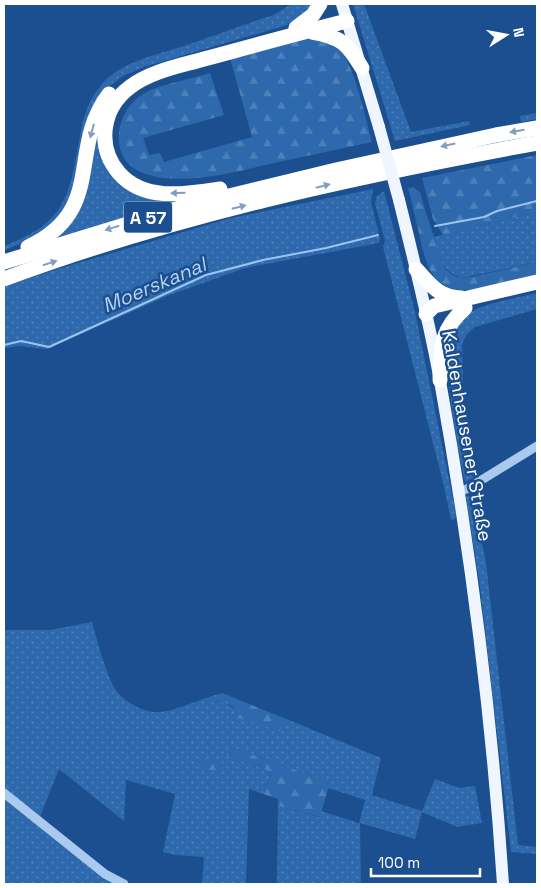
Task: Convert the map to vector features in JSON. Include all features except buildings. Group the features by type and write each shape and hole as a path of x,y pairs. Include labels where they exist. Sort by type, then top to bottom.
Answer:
{"highway":[{"path":"302,29 320,4"},
{"path":"295,179 280,176 222,189 192,193 168,194 148,191 128,181 115,169 107,153 104,128 109,111 118,98 131,86 144,79 302,29 344,12"},
{"path":"4,260 45,238 60,226 72,210 81,187 90,136 97,113 103,102 118,86 145,72 302,29 340,39 362,68"},
{"name":"A 57","path":"4,260 180,208 295,179 496,135 537,128"},
{"name":"A 57","path":"4,279 101,246 181,222 339,182 537,143"},
{"path":"485,153 537,149"},
{"path":"416,269 439,292 468,303"},
{"path":"440,380 442,339 448,326 468,303 537,282"},
{"path":"426,314 434,306 468,303 537,288"}],"main road":[{"name":"Kaldenhausener Straße","path":"344,12 362,68 399,200 440,380 459,492 481,656 497,799 503,884"}],"street":[{"path":"459,492 473,486 537,446"},
{"path":"4,793 104,874 124,884"}],"green space":[{"path":"291,4 314,4 295,22 144,67 123,76 108,87 75,187 56,222 28,241 4,250 4,246 25,237 41,227 62,204 68,191 87,108 97,90 110,76 129,64 274,15"},
{"path":"353,4 364,4 411,132 469,121 470,125 395,141"},
{"path":"295,39 328,42 337,47 343,55 354,78 372,142 207,177 163,178 138,171 126,161 121,152 119,133 125,114 137,98 168,84 210,73 224,115 143,138 149,155 160,153 164,162 252,137 230,58"},
{"path":"537,113 537,119 521,122 520,116"},
{"path":"103,119 124,182 195,196 49,240 56,233 91,143"},
{"path":"537,155 537,212 443,235 433,219 422,178"},
{"path":"413,187 420,192 444,267 454,276 472,277 537,262 537,276 474,290 453,289 444,285 431,272 424,254 408,188"},
{"path":"373,189 371,202 380,239 379,243 245,268 167,296 47,349 19,346 4,348 4,287 41,274 231,218"},
{"path":"384,191 415,312 456,514 455,519 451,520 383,247 385,241 375,203 377,196"},
{"path":"537,212 537,262 462,278 449,271 442,262 434,237"},
{"path":"537,293 537,309 475,327 467,334 462,344 464,439 473,478 465,482 449,382 449,344 453,331 469,313 477,309 493,303"},
{"path":"472,495 486,563 518,845 537,847 537,854 511,852 480,586 466,497"},
{"path":"92,622 105,666 115,689 127,701 138,707 160,712 179,708 203,699 205,702 220,701 280,731 284,718 381,758 372,795 422,811 435,779 459,788 475,786 482,823 457,827 422,812 415,839 360,823 361,884 277,884 278,806 319,817 321,811 359,823 365,800 328,788 329,782 229,747 228,755 272,772 263,794 249,789 246,884 202,884 204,857 175,855 163,852 175,794 126,780 124,821 59,769 39,819 4,789 4,630 50,630"},
{"path":"222,693 284,718 280,731 235,717 234,707 220,701 205,702 203,699"},
{"path":"229,747 330,782 320,817 278,806 278,799 263,794 272,772 227,755"},
{"path":"202,759 220,759 224,765 220,770 202,770 199,764"},
{"path":"4,796 118,884 4,884"}],"waterway":[{"name":"Moerskanal","path":"435,226 484,217 497,211 537,201"},
{"name":"Moerskanal","path":"4,345 21,341 49,347 206,275 263,260 326,248 378,235"}]}
